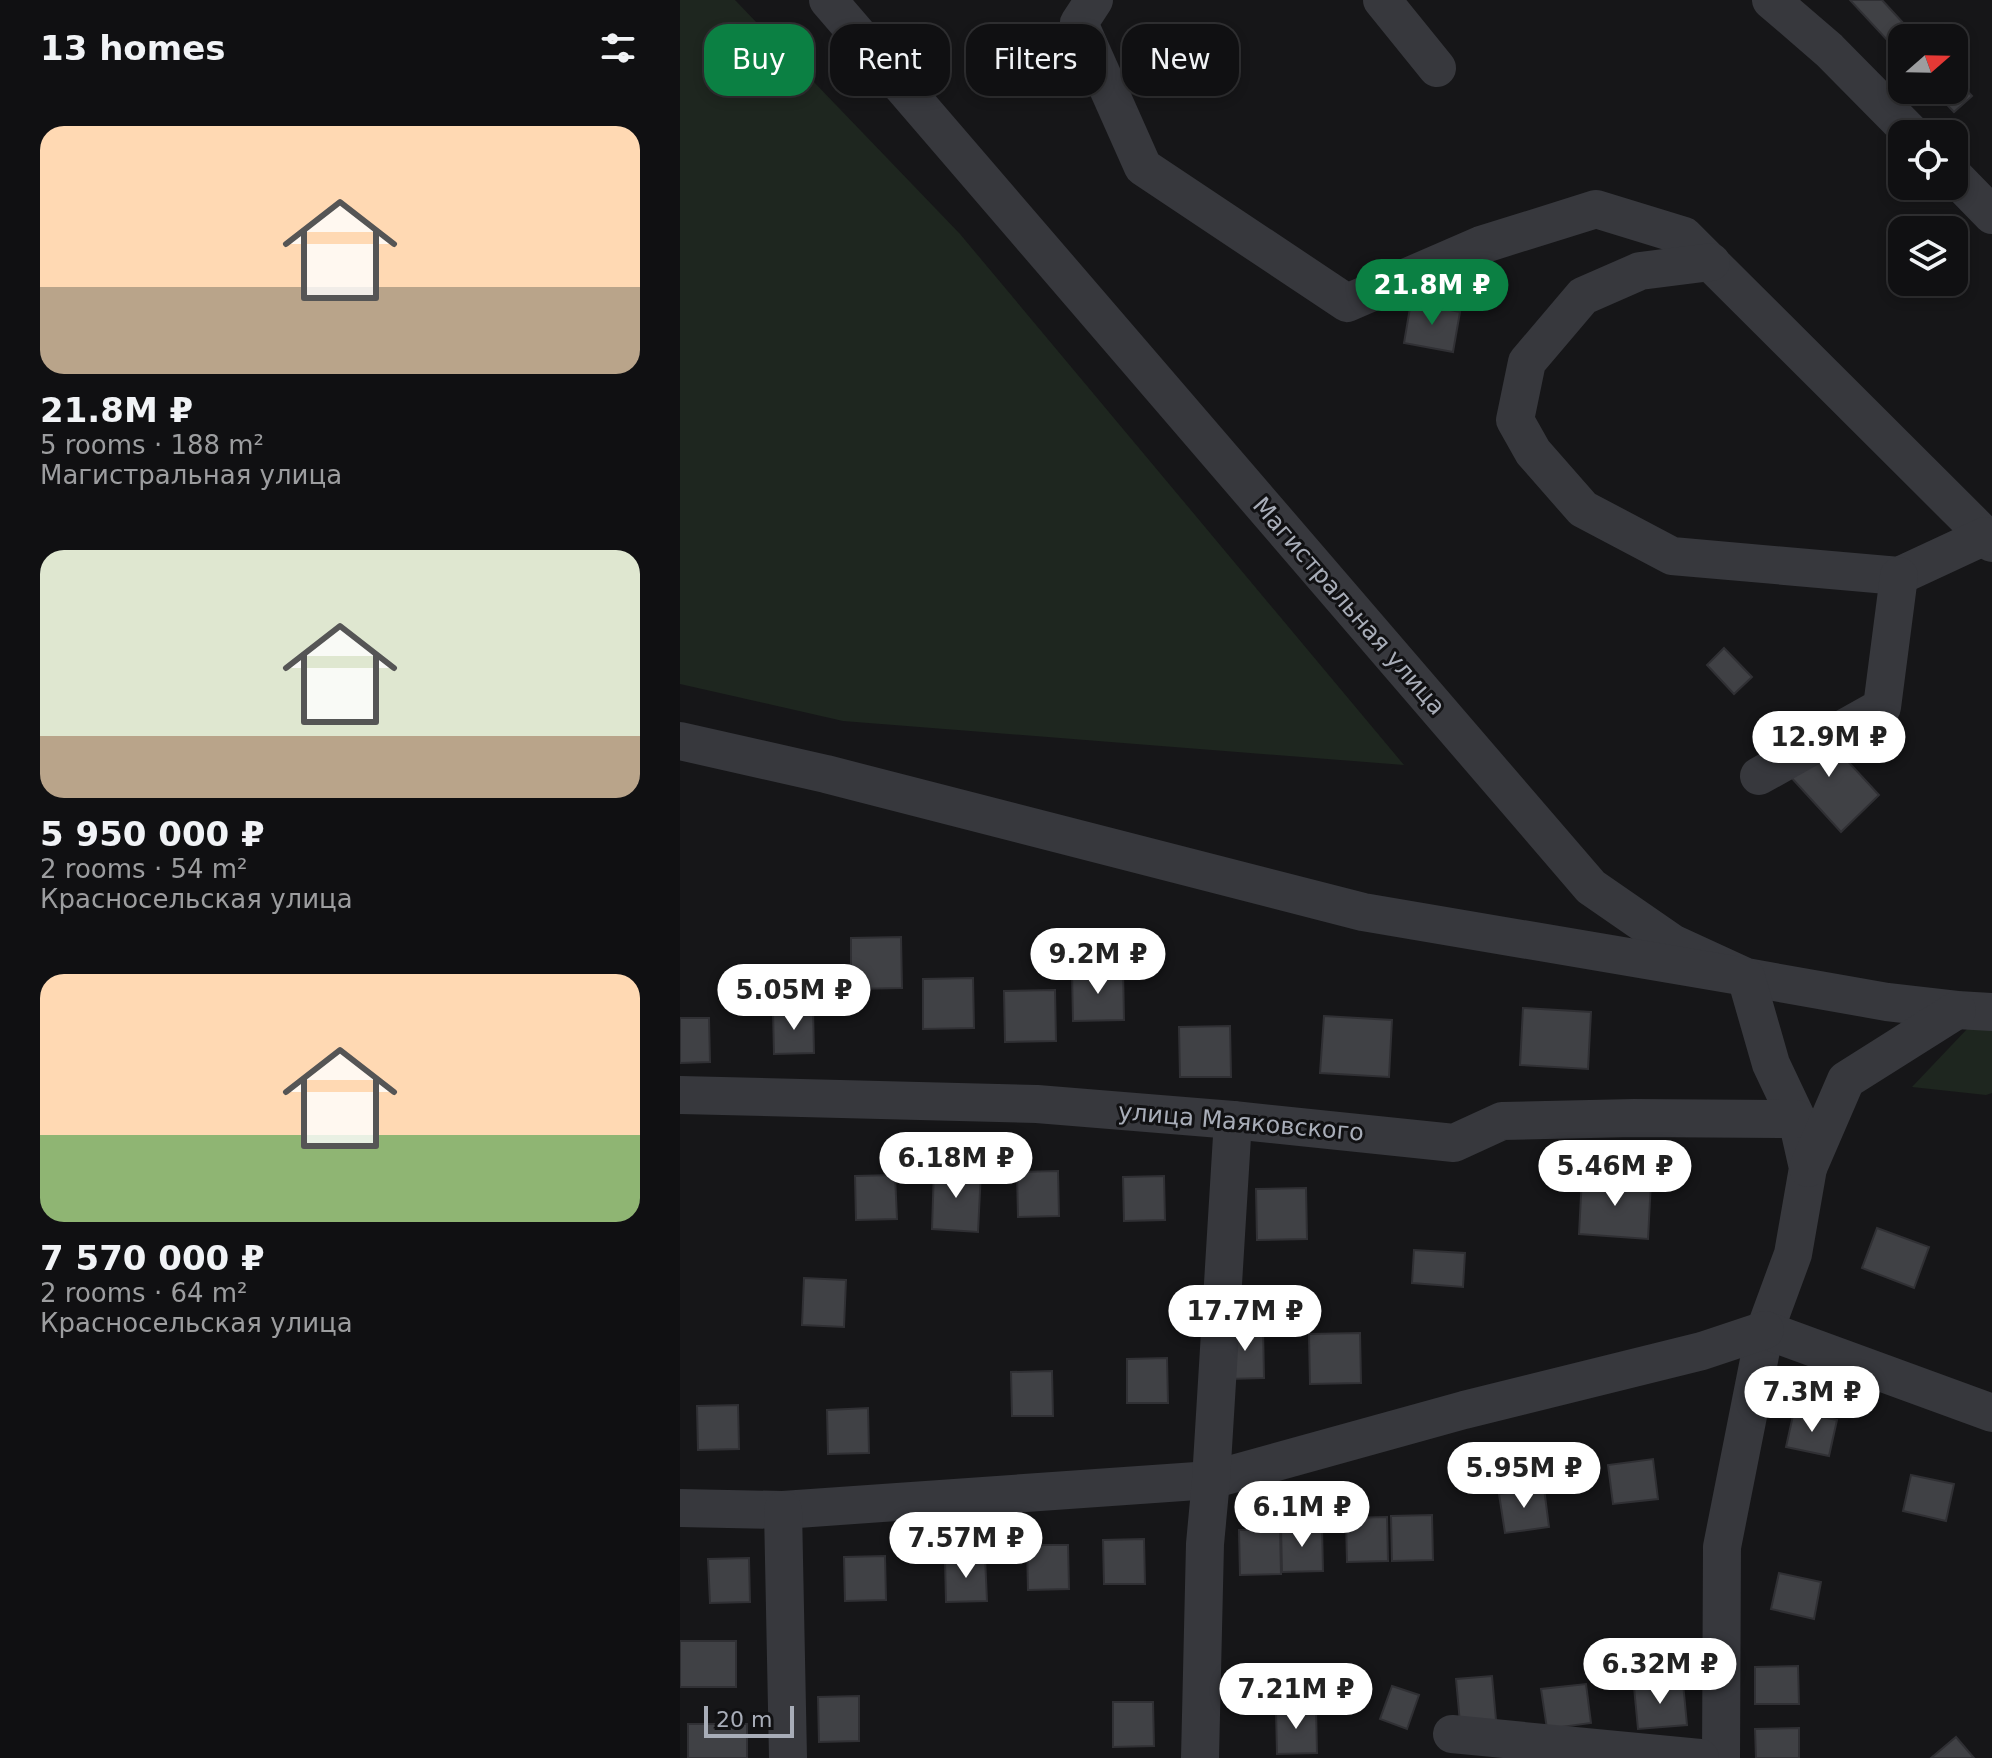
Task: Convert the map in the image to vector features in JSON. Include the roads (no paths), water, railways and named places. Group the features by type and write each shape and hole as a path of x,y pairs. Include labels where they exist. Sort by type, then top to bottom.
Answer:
{"street":[{"name":"Магистральная улица","path":"828,0 1591,887 1672,943 1746,977 1887,1002 1974,1011"},
{"path":"1094,0 1079,23 1143,167 1347,303 1481,245 1596,209 1684,236 1711,262 1989,539 1899,576 1672,556 1583,509 1533,452 1515,420 1527,362 1583,296 1640,271 1711,262"},
{"path":"1382,0 1437,68"},
{"path":"1771,0 1829,50 1898,120"},
{"path":"1968,190 1992,215"},
{"path":"1759,776 1882,707 1899,576"},
{"path":"680,741 842,778 1363,912 1746,977 1771,1064 1797,1119 1808,1168"},
{"path":"1721,1758 1722,1547 1765,1330 1793,1254 1808,1168 1846,1080 1974,1011"},
{"name":"улица Маяковского","path":"680,1095 1037,1104 1454,1143 1502,1121 1797,1119"},
{"path":"1200,1758 1205,1544 1233,1120"},
{"path":"680,1508 783,1510 1211,1480 1464,1410 1702,1351 1765,1330 1992,1413"},
{"path":"783,1510 788,1758"},
{"path":"1452,1734 1700,1758"}]}
